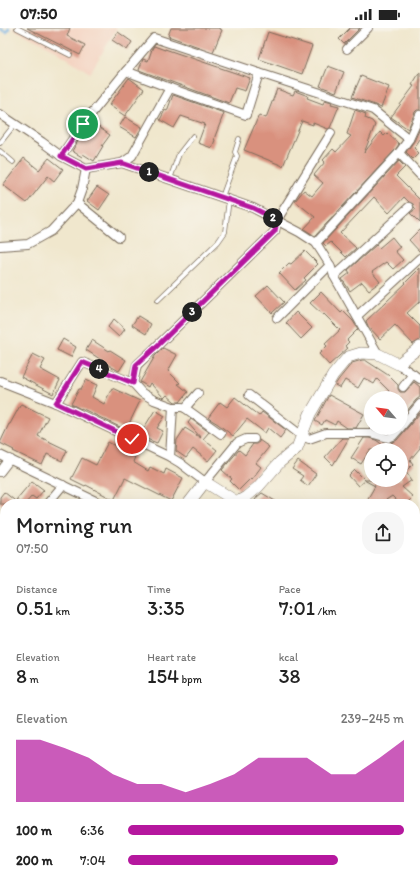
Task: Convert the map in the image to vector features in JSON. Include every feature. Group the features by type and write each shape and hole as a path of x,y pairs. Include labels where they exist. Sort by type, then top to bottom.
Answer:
{"street":[{"path":"347,49 368,28"},
{"path":"61,156 83,124 154,38 373,110 409,139"},
{"path":"126,71 246,115 259,73"},
{"path":"0,114 61,156 86,169 122,163 132,156 170,88"},
{"path":"316,243 399,153 409,139 420,115"},
{"path":"133,383 136,365 162,342 275,231 277,220 331,133"},
{"path":"399,153 420,175"},
{"path":"122,163 253,208 299,232 316,243 330,265 334,276 366,336 378,354"},
{"path":"0,246 28,244 51,231 77,203 82,189 86,169"},
{"path":"77,203 119,236"},
{"path":"334,276 409,207"},
{"path":"356,316 420,258"},
{"path":"276,318 330,265"},
{"path":"398,364 420,347"},
{"path":"243,499 258,487 280,462 297,448 310,414 333,375 348,357 361,353 378,354 398,364 417,377 403,387"},
{"path":"56,403 82,362 133,383 142,393 154,400 173,407 185,408 221,434"},
{"path":"0,381 56,403 170,457 230,499"},
{"path":"185,408 198,393"},
{"path":"249,395 302,436 309,439 326,433 364,433"},
{"path":"408,418 420,404"},
{"path":"170,457 173,407"},
{"path":"377,435 388,438 394,435"},
{"path":"192,499 237,443 246,439 254,439"},
{"path":"0,454 92,499"},
{"path":"0,472 10,459"},
{"path":"51,499 63,485"}],"lane":[{"path":"17,28 70,55"},
{"path":"0,143 16,124"},
{"path":"170,180 179,154 193,136"},
{"path":"158,300 218,242 225,232 226,198 237,156 235,152 239,139"},
{"path":"0,151 13,162"}],"shaded area":[{"path":"11,28 117,28 90,73 50,47"}],"building":[{"path":"27,28 70,28 67,36 85,45 80,55"},
{"path":"171,28 218,28 222,30 213,52 168,36"},
{"path":"350,28 360,28 344,44 339,39"},
{"path":"118,32 132,42 127,50 112,40"},
{"path":"268,32 312,46 302,74 259,59"},
{"path":"154,46 250,78 245,91 235,88 229,103 139,70 143,59 148,61"},
{"path":"328,66 344,72 336,92 320,86"},
{"path":"420,72 420,110 415,112 408,129 391,117 414,86 412,85"},
{"path":"361,76 389,87 381,108 352,97"},
{"path":"129,78 144,89 125,116 109,105"},
{"path":"277,89 293,95 295,91 308,96 307,98 323,104 325,100 332,102 331,104 339,106 330,128 328,129 313,123 313,125 302,121 283,166 244,150 259,115 266,118"},
{"path":"173,95 224,113 212,148 198,143 205,124 181,116 174,128 160,120 165,110 167,111"},
{"path":"355,110 366,114 365,118 372,121 375,125 364,153 380,132 384,136 387,133 399,144 315,236 304,229 315,217 295,201 304,190 312,196 323,183 314,175 325,162 323,160 333,149 336,152 351,136 347,134"},
{"path":"125,117 142,127 136,137 119,127"},
{"path":"97,126 110,135 94,161 83,154 82,157 72,151 83,133 89,137"},
{"path":"420,128 420,139 414,148 419,153 413,159 406,152 414,141"},
{"path":"24,158 39,170 49,158 63,169 54,181 48,176 27,203 3,185"},
{"path":"399,161 405,167 396,176 420,200 420,223 410,213 416,209 413,204 404,197 389,213 374,197 340,233 356,248 346,257 331,242 326,246 323,243"},
{"path":"97,187 109,195 99,210 87,201"},
{"path":"420,229 420,252 409,240"},
{"path":"392,237 400,247 395,251 403,260 393,269 386,262 372,272 380,282 369,290 362,282 350,291 342,279 350,273 348,270 376,245 379,248"},
{"path":"305,251 318,264 304,278 306,280 295,290 279,273"},
{"path":"420,268 420,301 407,313 420,326 420,340 413,344 395,325 380,339 368,326 366,321"},
{"path":"268,285 284,302 272,313 256,296"},
{"path":"321,292 341,313 343,311 353,321 358,329 347,340 349,342 345,346 348,348 329,365 319,354 327,346 325,344 340,330 310,303"},
{"path":"296,312 312,328 301,339 286,323"},
{"path":"138,316 151,324 146,334 132,325"},
{"path":"114,319 125,329 119,337 108,327"},
{"path":"63,339 76,347 71,357 57,350"},
{"path":"92,340 126,360 119,371 86,350"},
{"path":"163,348 177,355 168,371 180,383 178,384 188,392 180,402 175,402 167,395 164,398 150,383 148,387 140,382 155,356"},
{"path":"33,354 45,360 40,369 60,380 53,394 21,377"},
{"path":"365,360 388,375 398,385 399,391 389,391 377,379 374,384 364,378 358,388 345,380 340,388 335,385 352,363"},
{"path":"86,380 97,385 92,397 104,404 112,388 140,401 126,430 71,404"},
{"path":"414,382 420,387 420,397 408,410 408,391 406,391"},
{"path":"329,395 364,414 356,428 347,428 337,421 335,425 325,420 322,425 315,421"},
{"path":"235,397 259,416 262,412 286,430 280,438 268,428 265,433 247,419 233,436 208,418 220,402 227,407"},
{"path":"21,404 48,417 38,436 67,450 62,461 47,454 42,465 0,443"},
{"path":"155,410 165,416 157,428 163,431 157,443 139,436"},
{"path":"420,413 420,448 410,460 413,464 408,469 408,443 391,443 397,440 401,435 408,435 408,427"},
{"path":"191,419 209,432 203,439 217,450 208,461 193,449 186,458 176,451 177,440 185,428 201,438 188,423"},
{"path":"342,438 349,438 333,465 325,457"},
{"path":"364,438 376,440 380,443 364,443 364,459 361,464 351,458"},
{"path":"259,440 269,447 256,463 261,467 252,479 251,478 239,490 230,481 232,479 222,470 239,450 245,455 253,444 259,442"},
{"path":"108,442 135,457 133,462 148,471 150,467 164,474 166,469 183,478 172,499 167,499 125,478 114,499 112,499 71,479 82,458 96,465"},
{"path":"298,461 316,474 308,486 300,480 303,476 292,469"},
{"path":"355,470 364,481 358,486 349,476"},
{"path":"408,474 412,480 408,483"},
{"path":"32,481 44,490 36,499 32,496 29,499 17,499"},
{"path":"374,487 402,487 413,497 411,499 395,499 392,496 388,499 368,499"},
{"path":"4,492 13,499 0,499"},
{"path":"262,493 272,499 256,499"}],"waterway":[{"path":"0,29 7,32 9,28"}],"route":[{"path":"83,124 61,156 86,169 122,163 229,199 253,208 277,220 275,231 136,365 133,383 82,362 56,403 132,439"}]}
